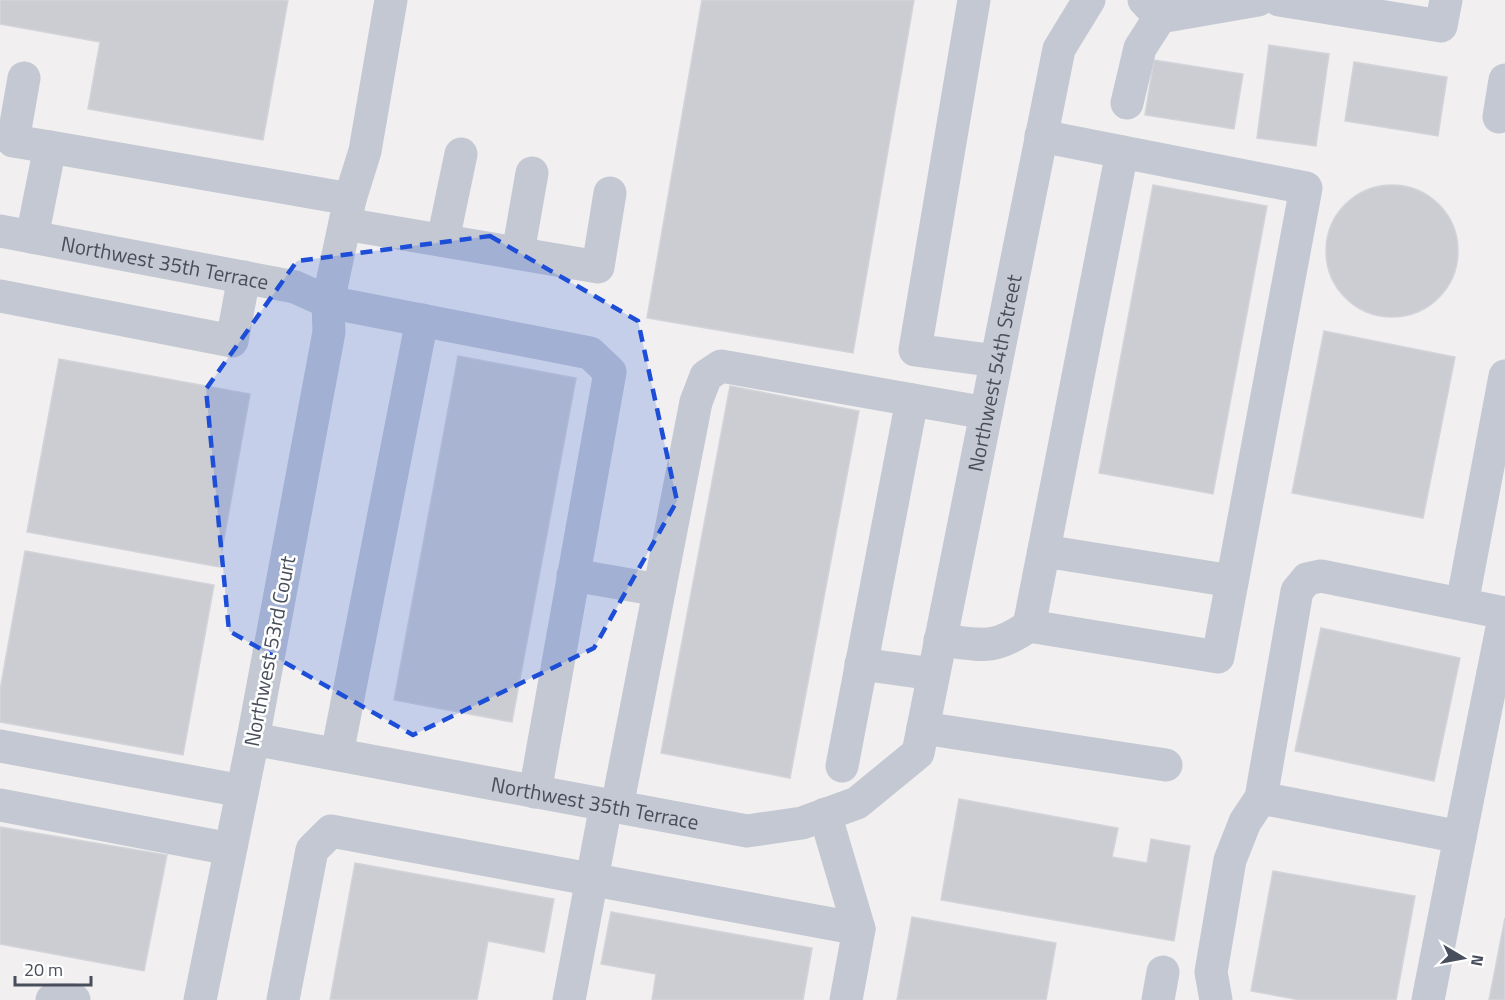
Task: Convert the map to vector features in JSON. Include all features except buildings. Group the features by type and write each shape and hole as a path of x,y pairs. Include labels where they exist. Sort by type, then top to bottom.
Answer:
{"street":[{"name":"Northwest 53rd Court","path":"200,1000 253,739 329,332 328,302 347,211 365,151 391,0"},
{"path":"974,0 915,350 996,361"},
{"name":"Northwest 54th Street","path":"920,741 1059,49 1089,0"},
{"path":"1127,103 1152,8 1258,0"},
{"path":"1279,0 1441,26 1446,0"},
{"path":"24,78 13,141 347,211 443,240 598,267 610,193"},
{"path":"1499,117 1505,80"},
{"path":"1029,626 1218,657 1306,188 1041,136"},
{"path":"8,234 50,147"},
{"path":"940,640 986,646 1006,642 1029,626 1122,152"},
{"path":"443,240 460,154"},
{"path":"518,253 532,173"},
{"name":"Northwest 35th Terrace","path":"8,234 295,287 328,302 590,353 610,372 573,575"},
{"path":"0,296 232,341 244,277"},
{"path":"337,754 422,320"},
{"path":"570,1000 592,879 611,806 659,590 696,402 706,376 721,366 986,413"},
{"path":"1462,604 1505,376"},
{"path":"842,766 912,400"},
{"path":"1044,551 1232,581"},
{"path":"535,792 573,575 659,590"},
{"path":"1216,1000 1211,972 1230,860 1245,822 1261,798 1297,591 1307,579 1321,576 1505,613 1428,1000"},
{"path":"861,664 933,674"},
{"name":"Northwest 35th Terrace","path":"253,739 747,831 802,823 857,803 920,741"},
{"path":"920,741 1166,765"},
{"path":"0,746 242,791"},
{"path":"1261,798 1460,837"},
{"path":"0,805 230,849"},
{"path":"825,814 859,928 846,1000"},
{"path":"283,1000 312,849 331,831 859,928"},
{"path":"52,1000 74,1000"}],"highlighted area":[{"path":"490,236 638,321 677,501 594,648 413,735 229,631 206,389 297,261"}]}
